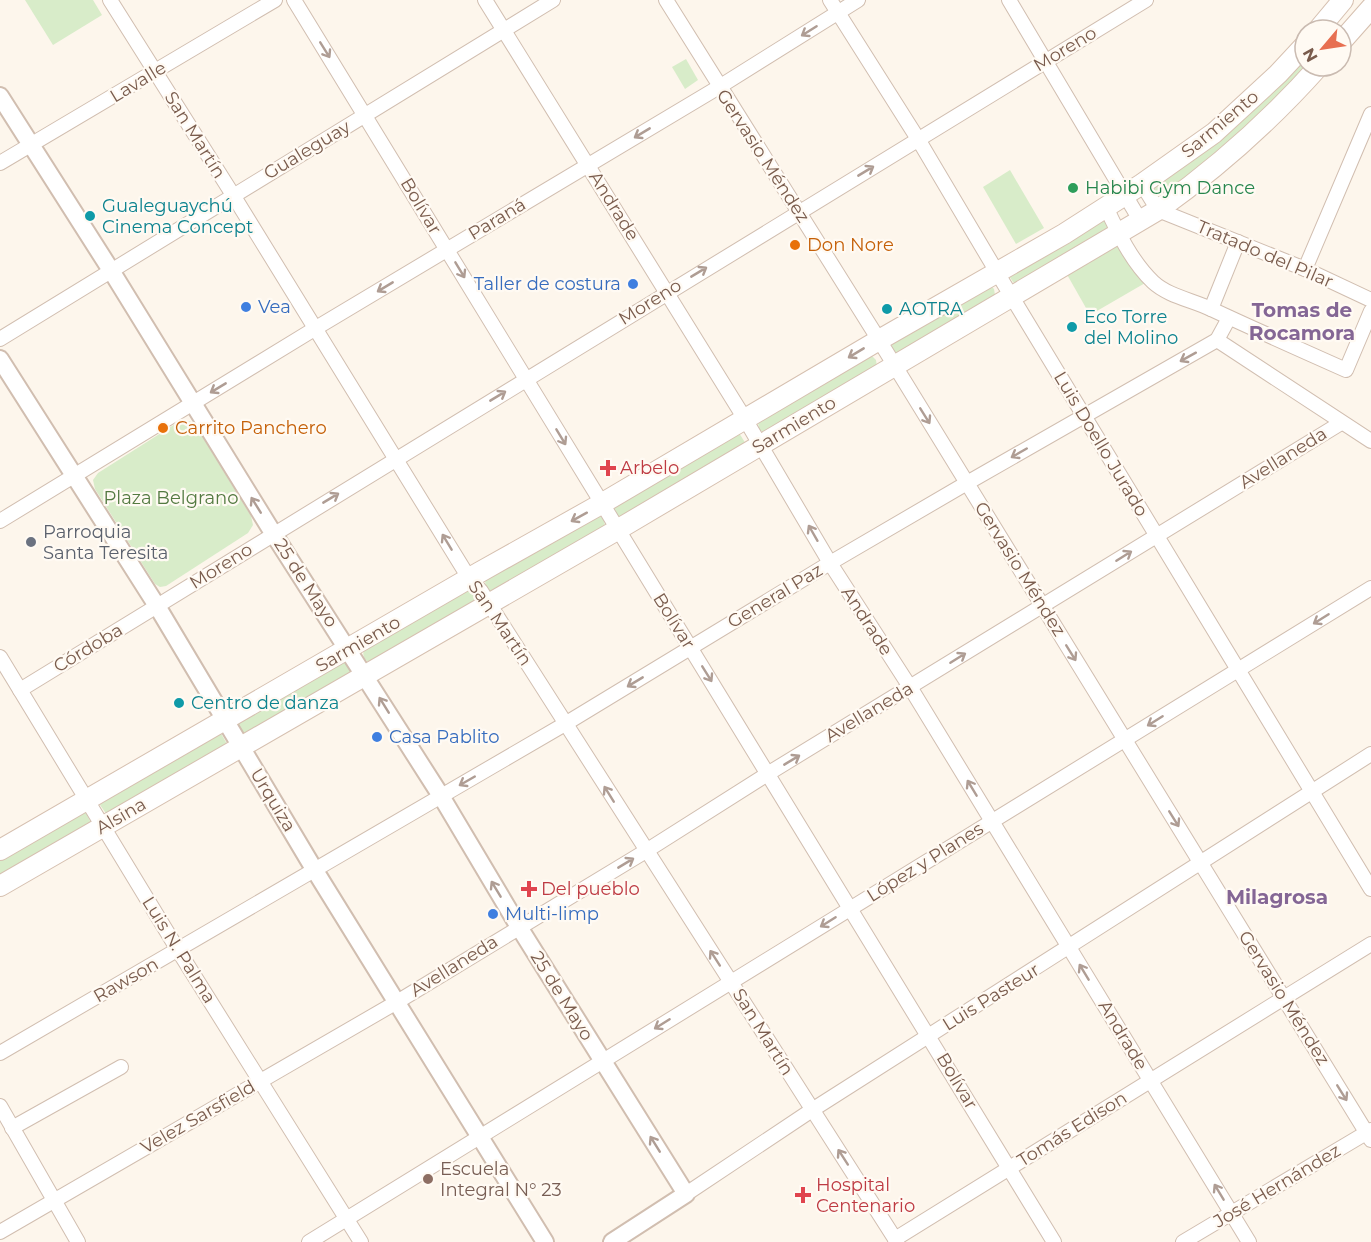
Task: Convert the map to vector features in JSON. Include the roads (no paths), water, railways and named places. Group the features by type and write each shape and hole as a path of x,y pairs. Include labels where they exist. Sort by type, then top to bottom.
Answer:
{"main road":[{"path":"1328,18 1343,0"},
{"path":"1350,0 1359,7 1371,8"},
{"path":"1353,28 1371,8"},
{"name":"Sarmiento","path":"227,720 469,578 602,504 1134,190 1214,134 1293,58"},
{"name":"Sarmiento","path":"242,747 617,530 1158,210 1230,154 1308,78"},
{"name":"Alsina","path":"0,850 227,720"},
{"name":"Alsina","path":"0,885 242,747"}],"street":[{"name":"San Martín","path":"110,0 397,458 469,578 481,591 896,1240"},
{"name":"Lavalle","path":"0,163 275,0"},
{"name":"Bolívar","path":"294,0 1054,1242"},
{"name":"Andrade","path":"485,0 589,165 761,445 830,563 910,687 1249,1242"},
{"name":"Gualeguay","path":"0,339 553,0"},
{"name":"Gervasio Méndez","path":"666,0 1370,1134"},
{"name":"Luis Doello Jurado","path":"830,0 918,139 1083,416 1371,889"},
{"name":"Paraná","path":"0,521 316,328 719,87 858,0"},
{"path":"1009,0 1046,60 1134,190 1158,210"},
{"name":"Moreno","path":"157,606 1146,0"},
{"name":"25 de Mayo","path":"0,96 273,533 441,796 519,927 686,1194"},
{"path":"1305,269 1371,114"},
{"path":"1134,190 1140,220"},
{"path":"1106,207 1118,234 1144,273 1154,283 1166,291 1346,370 1371,311"},
{"name":"Tratado del Pilar","path":"1158,210 1305,269 1371,300"},
{"path":"1211,309 1238,242"},
{"path":"1229,318 1217,340 1371,441"},
{"name":"General Paz","path":"314,869 565,724 966,483 1217,340"},
{"name":"Urquiza","path":"0,359 157,606 314,869 545,1242"},
{"name":"Avellaneda","path":"397,1002 1341,423"},
{"name":"López y Planes","path":"309,1242 1371,588"},
{"name":"Córdoba","path":"20,690 157,606"},
{"name":"Luis N. Palma","path":"0,657 178,950 361,1242"},
{"name":"Luis Pasteur","path":"612,1242 812,1110 1371,754"},
{"name":"Rawson","path":"0,1053 314,869"},
{"name":"Tomás Edison","path":"896,1240 1371,944"},
{"name":"Velez Sarsfield","path":"0,1232 397,1002"},
{"path":"12,1128 121,1067"},
{"path":"0,1106 78,1242"},
{"name":"José Hernández","path":"1183,1242 1370,1134"}],"place":[{"name":"Habibi Gym Dance","path":"1073,188"},
{"name":"Gualeguaychú Cinema Concept","path":"90,216"},
{"name":"Don Nore","path":"795,245"},
{"name":"Taller de costura","path":"633,284"},
{"name":"Vea","path":"246,307"},
{"name":"AOTRA","path":"887,309"},
{"name":"Eco Torre del Molino","path":"1072,327"},
{"name":"Carrito Panchero","path":"163,428"},
{"name":"Arbelo","path":"608,468"},
{"name":"Parroquia Santa Teresita","path":"31,542"},
{"name":"Centro de danza","path":"179,703"},
{"name":"Casa Pablito","path":"377,737"},
{"name":"Del pueblo","path":"529,889"},
{"name":"Multi-limp","path":"493,914"},
{"name":"Escuela Integral N° 23","path":"428,1179"},
{"name":"Hospital Centenario","path":"803,1195"}],"district":[{"name":"Tomas de Rocamora","path":"1302,322"},
{"name":"Milagrosa","path":"1277,897"}],"park label":[{"name":"Plaza Belgrano","path":"171,498"}]}
